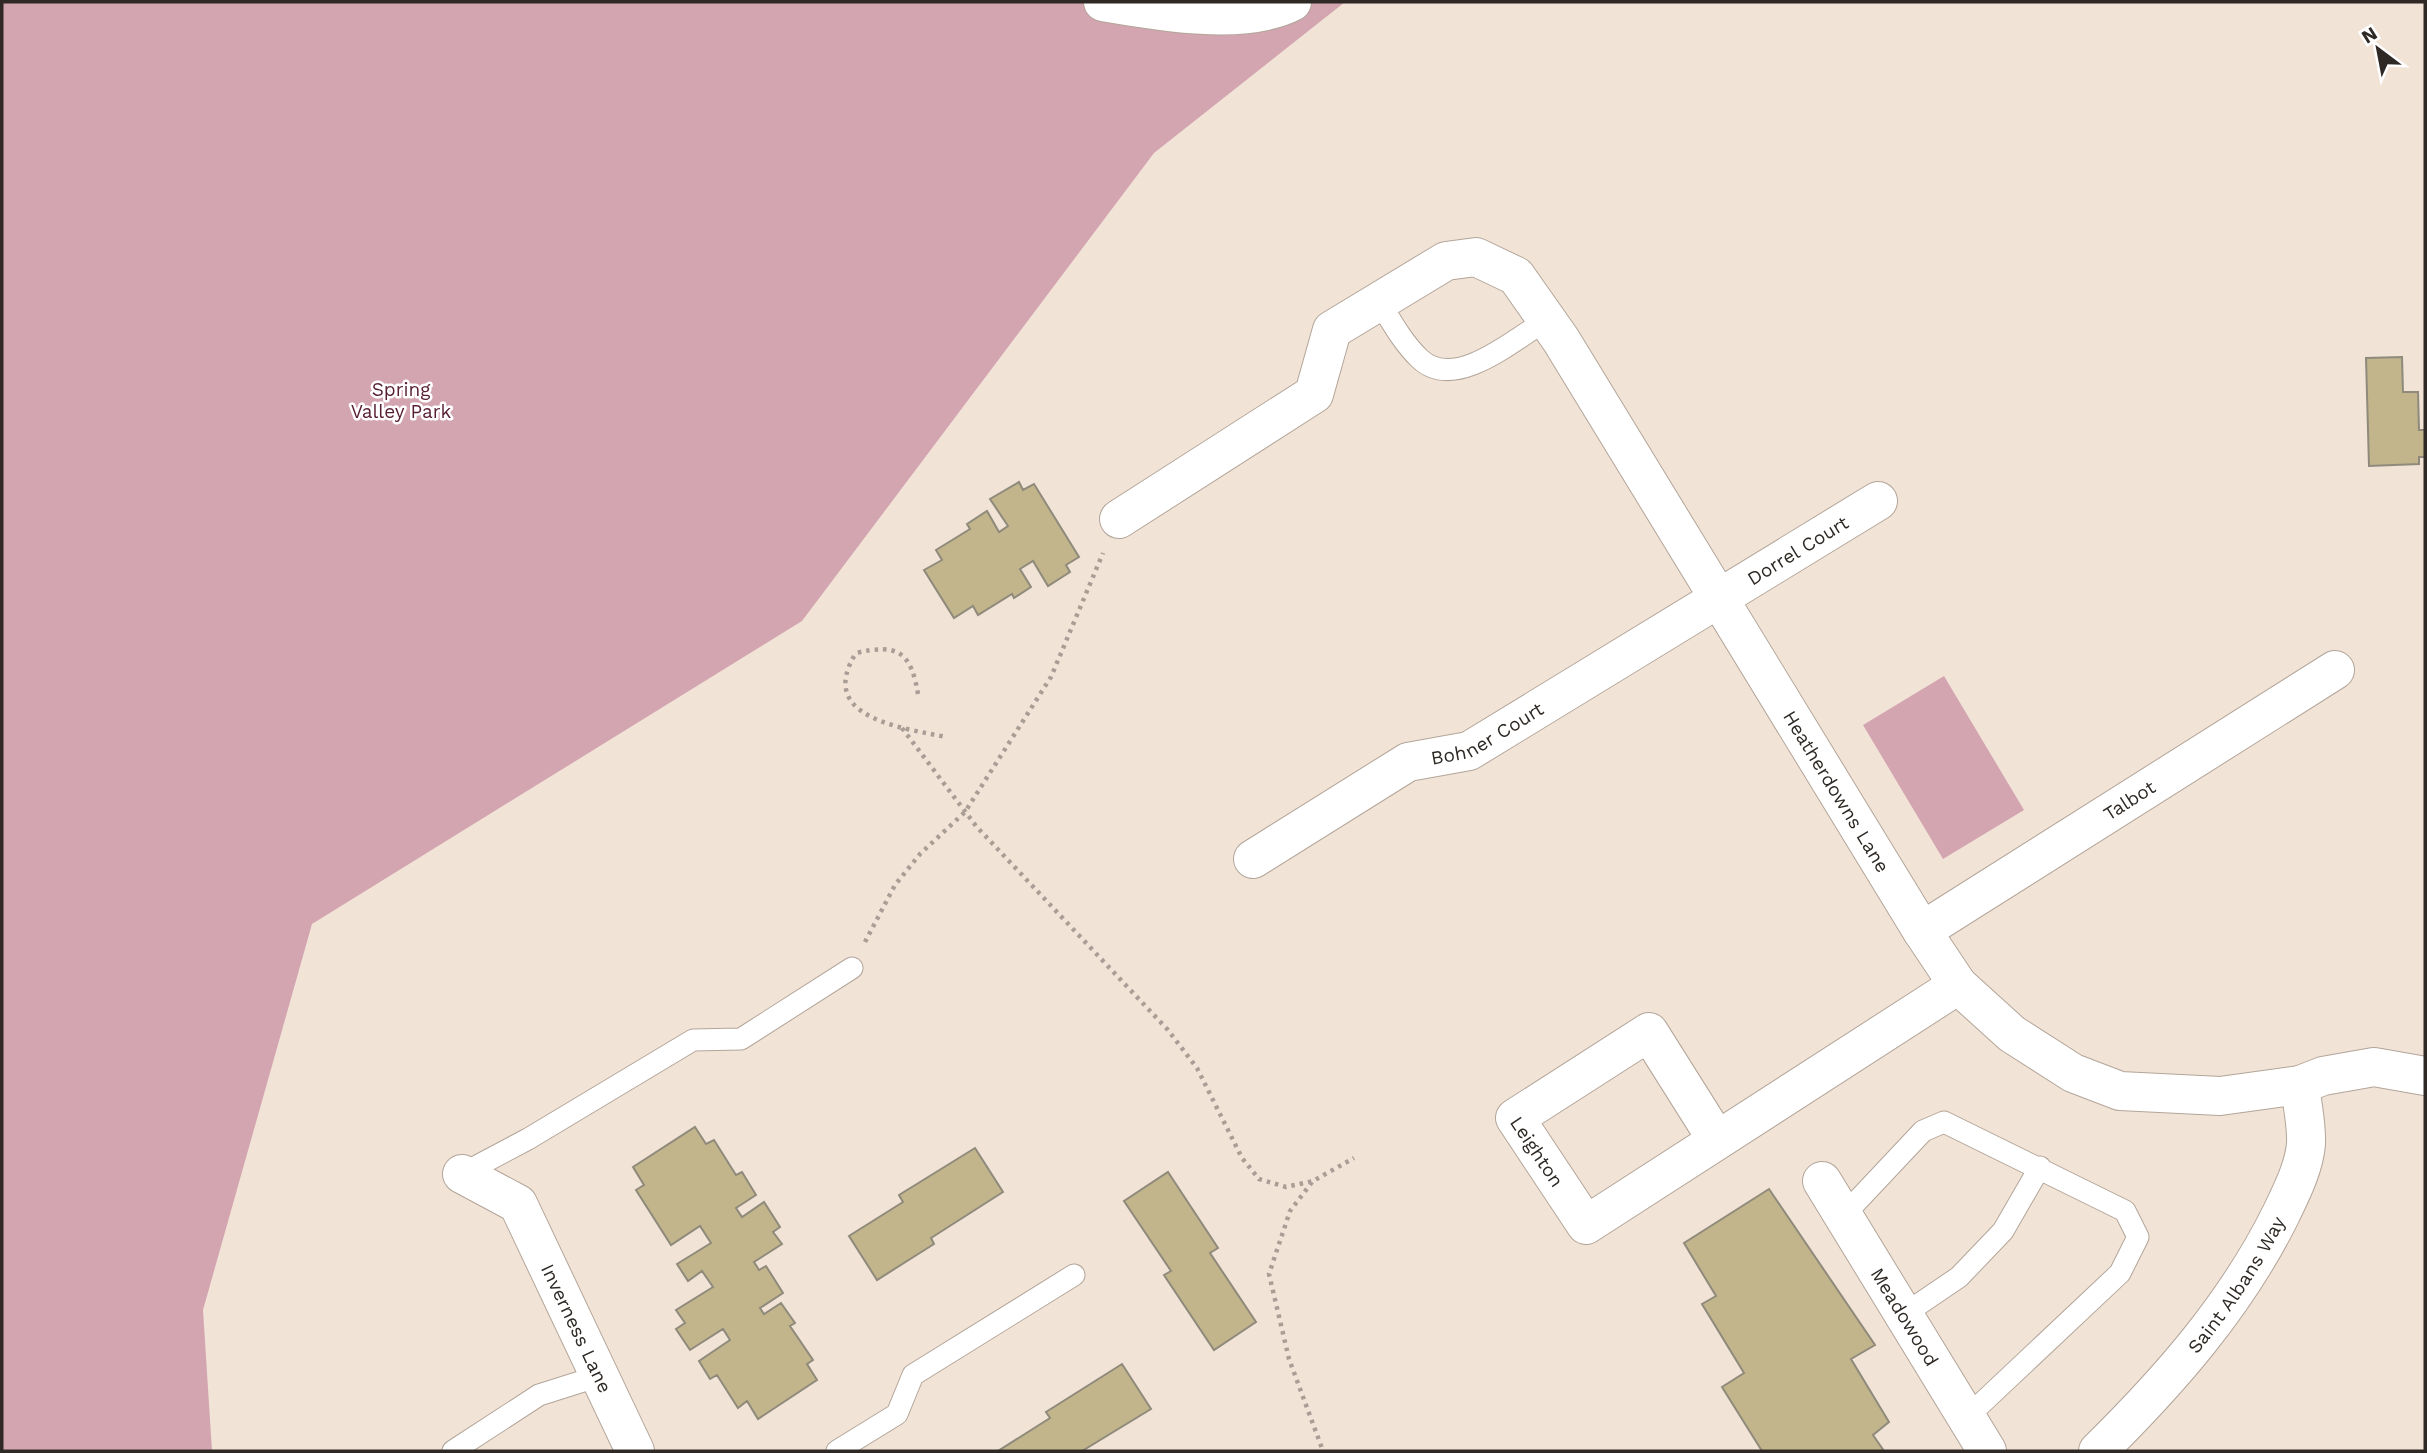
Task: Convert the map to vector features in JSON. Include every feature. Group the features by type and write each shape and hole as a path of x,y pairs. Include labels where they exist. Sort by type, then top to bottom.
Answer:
{"street":[{"path":"1103,2 1168,14 1216,16 1280,8 1292,2"},
{"name":"Heatherdowns Lane","path":"1119,519 1314,394 1332,330 1447,261 1476,257 1516,276 1546,320 1922,931 1958,985 2012,1034 2073,1073 2120,1091 2220,1096 2300,1085 2323,1076 2375,1067 2425,1076"},
{"name":"Dorrel Court","path":"1717,598 1878,501"},
{"name":"Bohner Court","path":"1253,859 1408,762 1469,751 1717,598"},
{"name":"Talbot","path":"1922,931 2335,670"},
{"name":"Leighton","path":"1717,1140 1649,1032 1515,1118 1586,1225 1958,985"},
{"name":"Saint Albans Way","path":"2098,1451 2182,1364 2229,1303 2266,1244 2294,1188 2306,1144 2300,1085"},
{"name":"Inverness Lane","path":"462,1174 518,1204 635,1451"},
{"name":"Meadowood","path":"1822,1181 1987,1451"}],"lane":[{"path":"1391,294 1399,334 1422,361 1448,372 1477,364 1546,320"},
{"path":"462,1174 528,1139 693,1040 741,1039 852,968"},
{"path":"1843,1216 1923,1131 1944,1122 2125,1211 2138,1237 2120,1273 1966,1418"},
{"path":"1903,1315 1959,1277 2003,1231 2040,1167"},
{"path":"837,1451 897,1414 913,1375 1074,1275"},
{"path":"453,1451 539,1395 599,1376"}],"path":[{"path":"852,968 895,885 920,854 965,812 1051,677 1090,581 1119,519"},
{"path":"918,694 913,667 904,655 891,649 856,653 847,667 844,683 848,696 861,712 879,722 946,737"},
{"path":"902,728 965,812 1168,1030 1197,1068 1242,1158 1259,1179 1286,1187 1313,1181 1353,1158"},
{"path":"1313,1181 1290,1211 1269,1274 1289,1359 1323,1451"}],"green space":[{"name":"Spring Valley Park","path":"2,2 1345,2 1154,153 802,621 312,924 203,1310 212,1451 2,1451"},
{"path":"1944,676 2024,810 1943,859 1863,725"}],"building":[{"path":"2402,357 2403,392 2418,392 2419,430 2425,430 2425,457 2419,457 2419,464 2369,466 2366,358"},
{"path":"1019,482 1023,490 1034,484 1079,557 1066,565 1070,572 1048,586 1033,561 1020,569 1031,587 1014,598 1012,594 978,615 973,606 954,618 924,570 942,560 936,550 970,529 967,524 987,511 999,532 1008,526 990,499"},
{"path":"695,1127 706,1144 714,1140 736,1175 742,1172 756,1195 736,1208 742,1217 764,1202 780,1227 773,1232 782,1244 754,1262 759,1270 766,1266 783,1293 760,1308 764,1314 781,1303 795,1323 790,1326 813,1360 807,1364 817,1380 758,1419 747,1401 738,1408 717,1375 710,1379 699,1361 730,1340 723,1329 690,1350 676,1329 685,1323 676,1310 713,1287 702,1271 688,1281 677,1264 711,1243 700,1226 671,1245 636,1190 644,1185 633,1167"},
{"path":"975,1148 1003,1192 931,1238 934,1244 877,1280 849,1236 903,1202 899,1195"},
{"path":"1168,1172 1218,1248 1210,1253 1256,1322 1214,1350 1164,1275 1171,1271 1124,1201"},
{"path":"1769,1189 1875,1345 1851,1359 1889,1422 1873,1435 1884,1451 1762,1451 1722,1387 1744,1373 1702,1304 1716,1296 1684,1243"},
{"path":"1122,1364 1151,1409 1082,1451 998,1451 1050,1418 1046,1412"}]}
